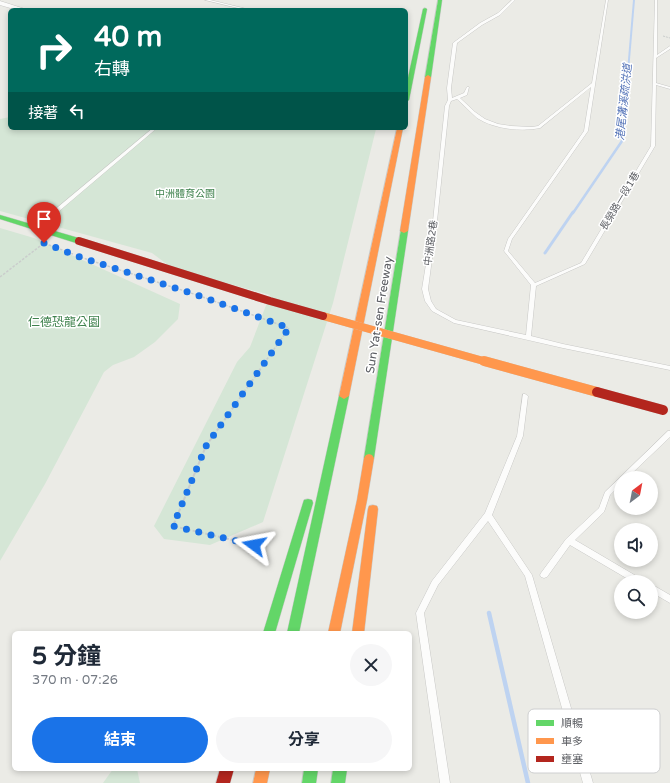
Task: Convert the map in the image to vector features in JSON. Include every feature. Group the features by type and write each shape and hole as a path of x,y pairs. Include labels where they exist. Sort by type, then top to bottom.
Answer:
{"main road":[{"path":"408,90 427,0"},
{"name":"Sun Yat-sen Freeway","path":"334,631 362,500 440,0"},
{"name":"Sun Yat-sen Freeway","path":"293,631 337,432 400,130"},
{"path":"0,217 270,301 666,412"},
{"path":"318,472 337,432"},
{"path":"371,441 373,486"},
{"path":"270,631 311,494"},
{"path":"358,631 374,500"},
{"path":"223,783 226,771"},
{"path":"260,783 263,771"},
{"path":"308,783 311,771"},
{"path":"338,783 340,771"}],"street":[{"path":"0,3 16,8"}],"lane":[{"path":"206,0 241,8"},
{"name":"中洲路2巷","path":"514,0 499,14 481,24 455,42 449,88 450,100 447,106 435,221 425,289 428,301 434,310 454,321 528,337"},
{"path":"608,0 586,131 510,239 506,251 534,285 528,337 579,350 636,359 670,368"},
{"name":"長榮路一段1巷","path":"534,285 583,264 653,146 656,0"},
{"path":"655,58 670,47"},
{"path":"458,98 484,120 502,125 531,129 539,127 594,83"},
{"path":"655,84 670,88"},
{"path":"450,100 466,94 468,88"},
{"path":"36,228 152,130"},
{"path":"445,783 420,613 435,583 488,515 520,436 525,396"},
{"path":"630,471 670,433"},
{"path":"544,574 569,541 602,510 607,494 614,487"},
{"path":"488,515 528,575 567,709"},
{"path":"569,541 628,575"},
{"path":"658,592 670,599"},
{"path":"585,773 588,783"}],"path":[{"path":"0,276 44,243 52,232"},
{"path":"44,243 80,257 197,295 289,328 206,446 173,526 254,545"}],"green space":[{"name":"中洲體育公園","path":"8,117 8,130 376,130 333,303 263,522 210,545 164,539 154,526 237,362 250,347 270,295 172,268 152,253 0,211 0,119"},
{"name":"仁德恐龍公園","path":"0,228 34,238 180,304 178,319 155,342 134,357 113,365 104,372 45,484 0,561"},
{"path":"112,771 137,771 140,783 103,783"}],"waterway":[{"name":"港尾溝溪疏洪道","path":"626,95 634,0"},
{"name":"港尾溝溪疏洪道","path":"573,213 622,141 626,94"},
{"name":"港尾溝溪疏洪道","path":"545,253 573,212"},
{"name":"港尾溝溪疏洪道","path":"489,613 528,783"}],"traffic: fast":[{"path":"428,77 440,0"},
{"path":"408,90 425,9"},
{"path":"0,217 79,241"},
{"path":"369,458 404,231"},
{"path":"293,631 344,396"},
{"path":"270,631 308,503"},
{"path":"309,783 311,771"},
{"path":"338,783 340,771"}],"traffic: slow":[{"path":"404,231 428,77"},
{"path":"344,396 400,130"},
{"path":"323,316 597,392"},
{"path":"334,631 362,500 369,458"},
{"path":"358,631 373,509"},
{"path":"260,783 263,771"}],"traffic: jam":[{"path":"79,241 270,301 323,316"},
{"path":"597,392 663,410"},
{"path":"223,783 226,771"}],"route":[{"path":"44,243 80,257 197,295 289,328 206,446 173,526 254,545"}]}
